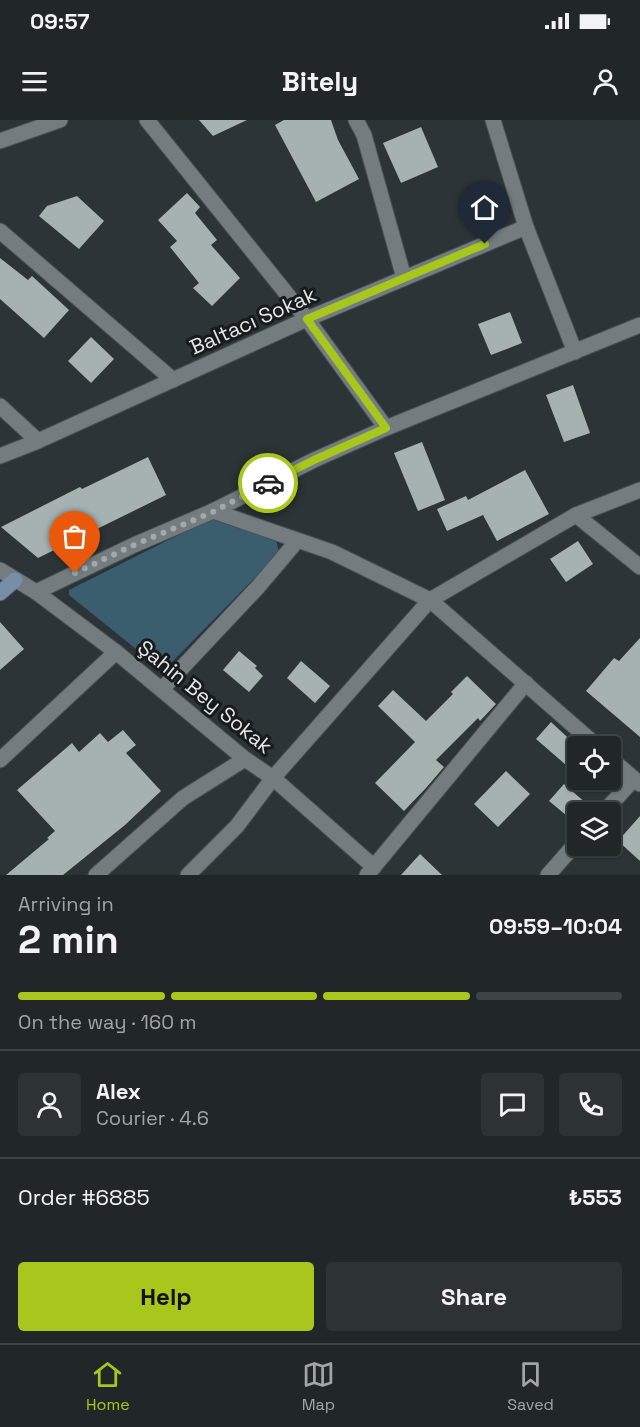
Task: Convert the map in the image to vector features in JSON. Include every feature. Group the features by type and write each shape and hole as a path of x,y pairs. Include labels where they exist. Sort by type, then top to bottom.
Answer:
{"street":[{"path":"147,120 307,319 386,428"},
{"path":"356,120 364,135 404,278"},
{"path":"494,120 526,227 576,352"},
{"path":"0,141 56,121"},
{"name":"Baltacı Sokak","path":"0,456 307,319 526,227"},
{"path":"0,231 173,380"},
{"path":"36,592 134,545 213,512 314,460 386,428 640,326"},
{"path":"0,406 38,441"},
{"path":"188,875 237,826 273,778 430,600 576,516 640,490"},
{"path":"213,512 332,552 430,600 585,736"},
{"path":"576,516 640,567"},
{"path":"162,689 258,587 297,541"},
{"name":"Şahin Bey Sokak","path":"0,570 36,592 116,652 245,759 273,778 371,871"},
{"path":"0,593 15,580"},
{"path":"0,760 116,652"},
{"path":"371,871 526,684"},
{"path":"96,875 183,798 245,759"},
{"path":"615,802 637,781 621,767"},
{"path":"548,875 567,853"}],"shaded area":[{"path":"212,518 276,540 279,553 170,664 156,665 69,595 69,590"}],"building":[{"path":"199,120 247,120 213,136"},
{"path":"284,120 331,120 338,140 359,179 316,202 275,125"},
{"path":"421,127 438,167 401,183 383,143"},
{"path":"187,193 200,207 195,213 217,240 211,245 240,278 212,306 193,288 199,283 170,247 177,241 158,220"},
{"path":"77,196 104,221 79,249 39,216 47,206"},
{"path":"0,258 28,280 32,276 69,310 44,338 0,299"},
{"path":"510,312 522,343 491,355 478,324"},
{"path":"91,337 114,359 91,383 68,361"},
{"path":"573,385 590,433 564,442 546,395"},
{"path":"422,442 445,500 418,511 394,453"},
{"path":"148,457 166,495 38,558 1,527 80,487 82,489"},
{"path":"525,470 549,514 497,541 483,515 447,531 437,509 466,496 468,500"},
{"path":"578,541 593,564 566,582 550,559"},
{"path":"0,622 24,649 0,670"},
{"path":"640,638 640,737 586,691 614,658 619,661"},
{"path":"239,651 257,666 255,668 263,676 249,692 223,670"},
{"path":"301,661 330,686 315,703 287,678"},
{"path":"467,676 496,704 480,721 478,718 436,760 444,767 404,811 375,783 415,742 378,706 393,690 426,721"},
{"path":"551,722 567,737 567,764 566,765 536,739"},
{"path":"123,730 136,745 126,753 161,791 125,825 63,875 6,875 49,839 47,838 55,831 17,790 72,743 79,752 100,733 108,742"},
{"path":"506,771 530,794 498,827 474,804"},
{"path":"564,784 567,790 571,790 585,802 567,802 567,816 549,801"},
{"path":"640,816 640,861 621,844 621,838"},
{"path":"420,854 442,875 401,875"}],"way so far":[{"path":"75,573 213,512 268,483"}],"route":[{"path":"268,483 386,428 307,319 485,244"}]}
